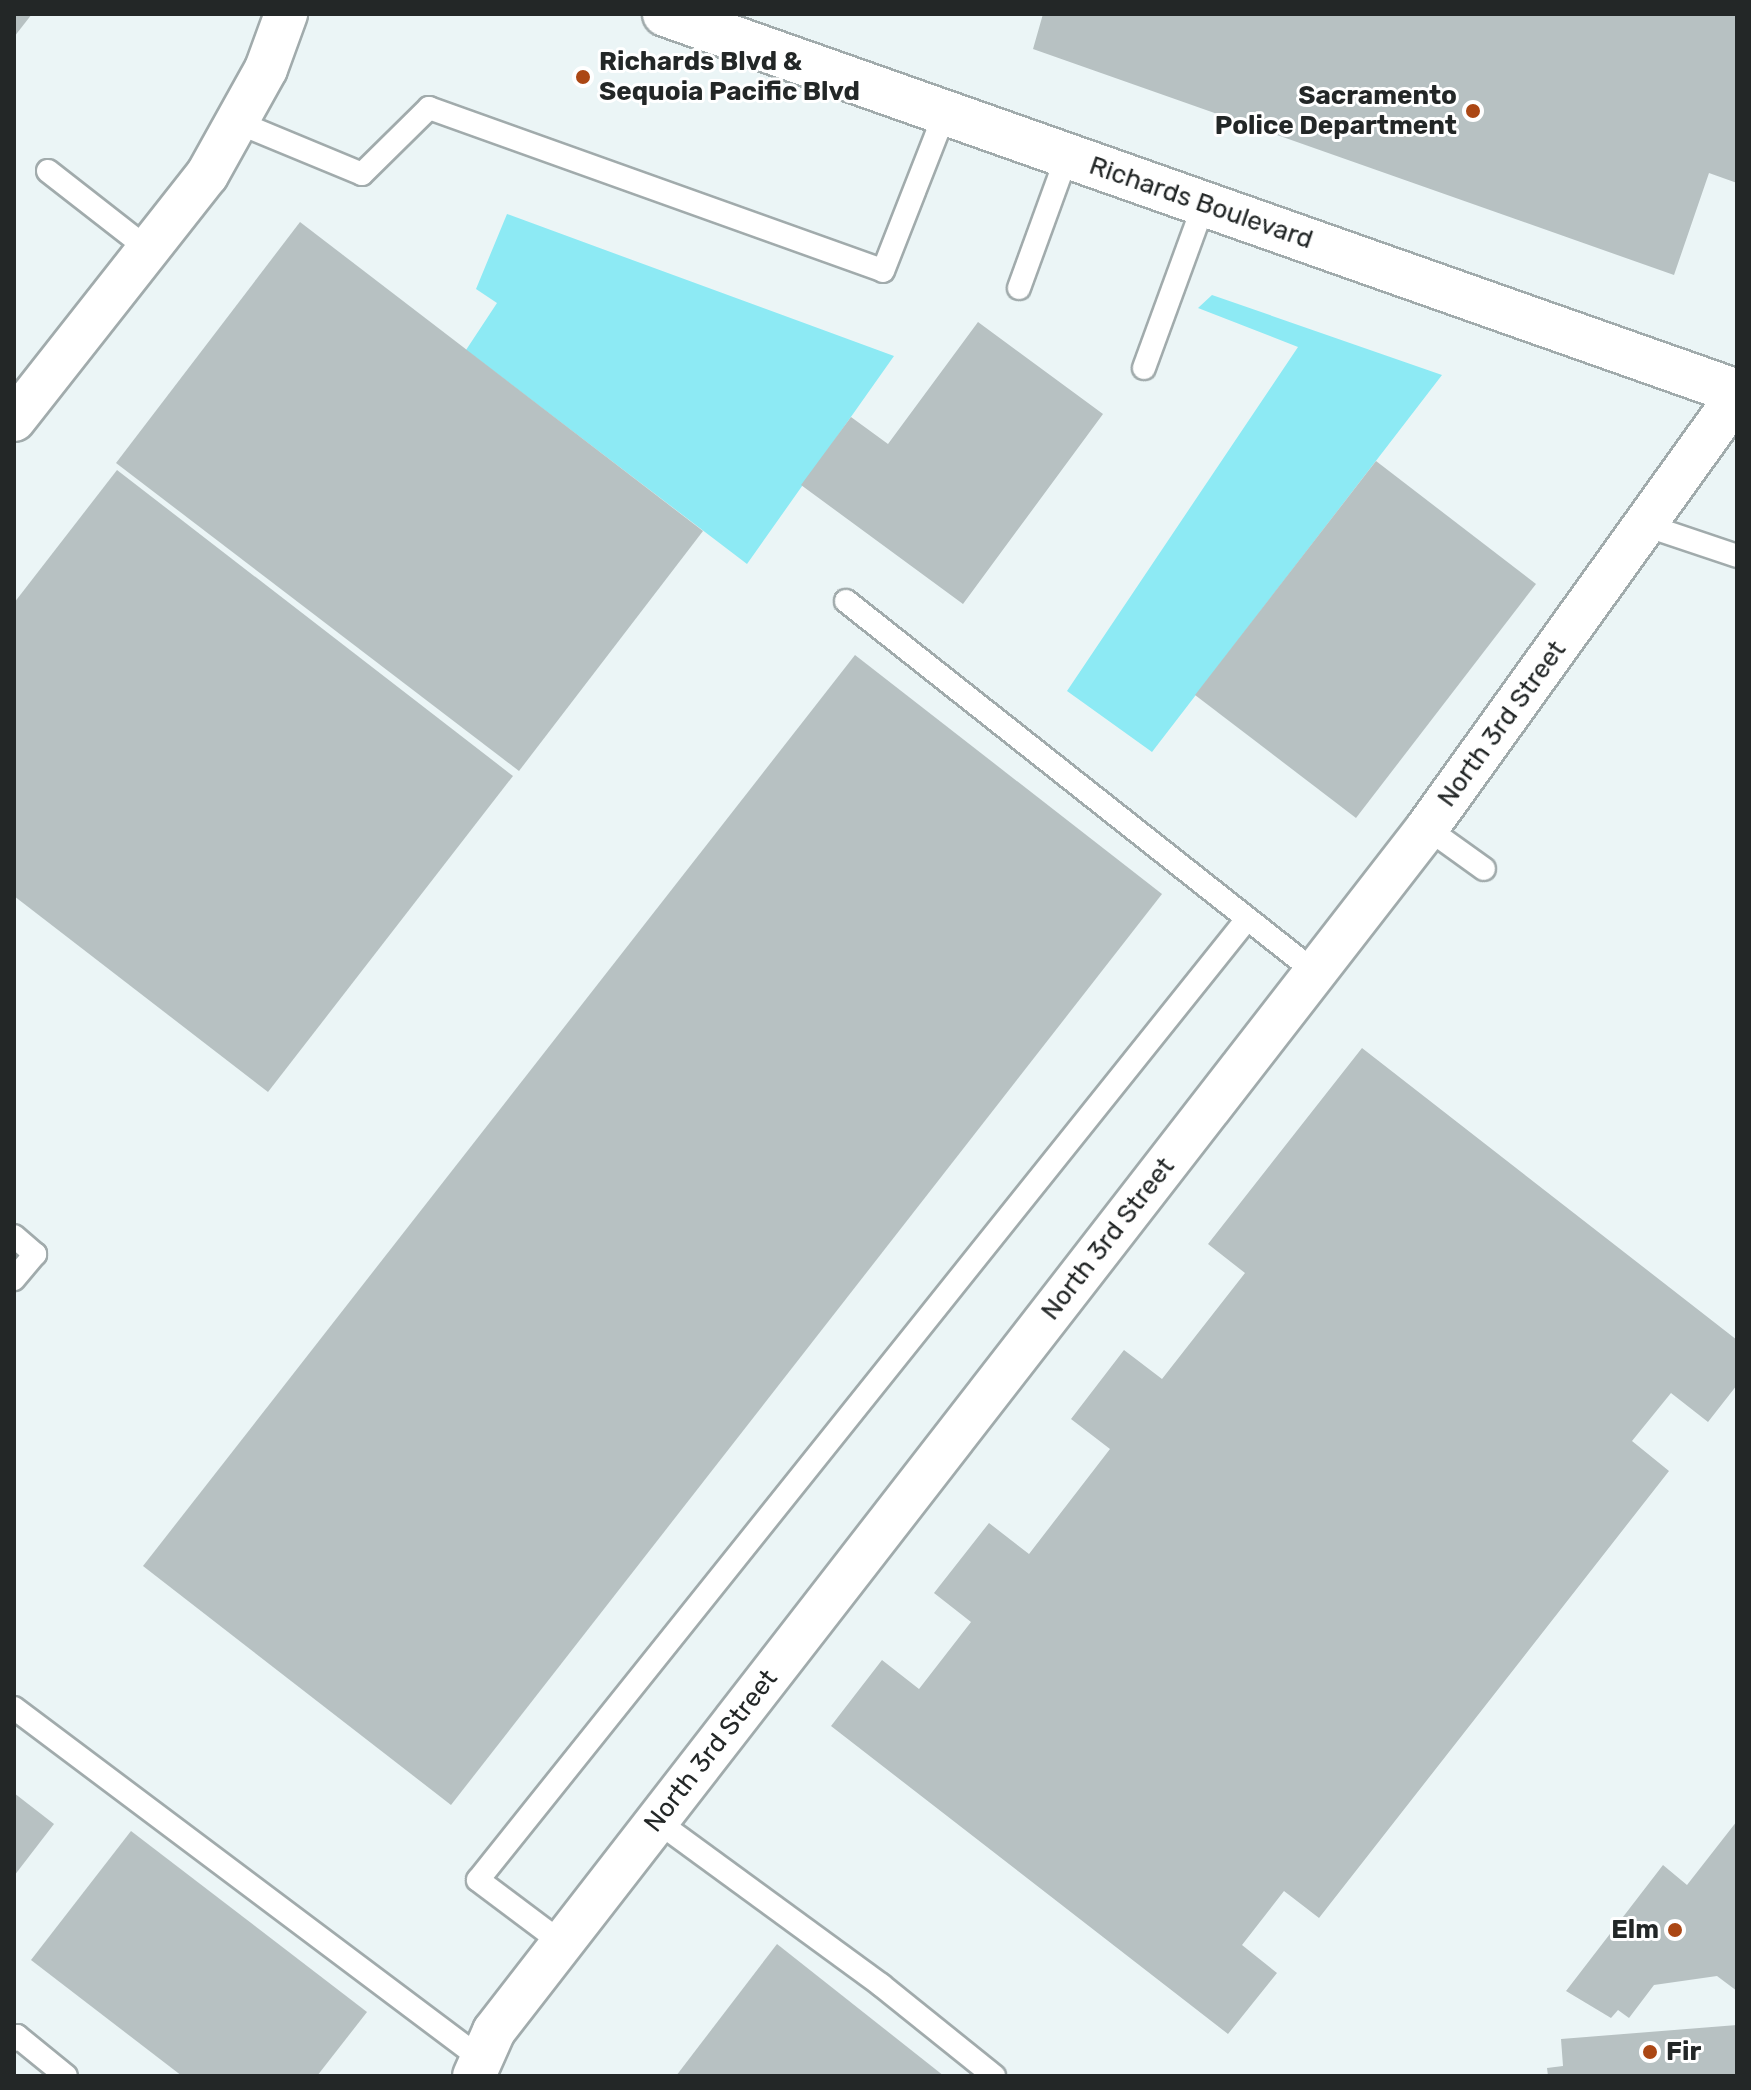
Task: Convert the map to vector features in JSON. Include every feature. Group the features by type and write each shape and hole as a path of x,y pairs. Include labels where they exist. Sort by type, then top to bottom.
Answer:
{"main road":[{"name":"Richards Boulevard","path":"665,14 1737,394"}],"street":[{"path":"14,420 207,175 239,123 286,14"},
{"name":"North 3rd Street","path":"477,2067 494,2031 1427,828 1737,394"}],"lane":[{"path":"239,123 362,174 429,108 883,271 945,113"},
{"path":"1019,288 1067,156"},
{"path":"48,171 148,249"},
{"path":"1144,368 1204,204"},
{"path":"1645,525 1737,556"},
{"path":"846,601 1315,972"},
{"path":"1427,828 1484,869"},
{"path":"562,1943 478,1880 1247,919"},
{"path":"14,1236 35,1254 14,1279"},
{"path":"14,1708 477,2067"},
{"path":"657,1821 881,1985 994,2076"},
{"path":"14,2040 17,2036 66,2076"}],"shaded area":[{"path":"507,214 894,356 747,564 466,350 497,303 476,289"},
{"path":"1212,295 1442,375 1152,752 1067,691 1298,347 1198,308"}],"building":[{"path":"14,14 32,14 14,37"},
{"name":"Sacramento Police Department","path":"1043,14 1737,14 1737,183 1709,173 1674,275 1033,49"},
{"path":"300,222 703,531 519,771 116,463"},
{"path":"978,322 1103,414 963,604 801,485 851,417 888,444"},
{"path":"1376,461 1536,584 1356,818 1195,695"},
{"path":"117,470 513,776 268,1092 14,896 14,603"},
{"path":"855,655 1162,894 451,1805 143,1566"},
{"path":"1362,1048 1737,1340 1737,1385 1708,1422 1671,1393 1632,1441 1669,1471 1319,1918 1284,1891 1242,1945 1277,1973 1228,2034 831,1726 882,1660 919,1689 971,1622 934,1593 989,1523 1029,1554 1110,1449 1071,1419 1124,1350 1162,1379 1245,1273 1208,1244"},
{"path":"14,1793 54,1824 14,1876"},
{"name":"Elm","path":"1737,1821 1737,1991 1717,1976 1654,1985 1629,2018 1618,2010 1611,2018 1566,1991 1663,1865 1687,1885"},
{"path":"131,1831 367,2012 317,2076 182,2076 31,1960"},
{"path":"777,1944 944,2076 676,2076"},
{"name":"Fir","path":"1737,2025 1737,2076 1548,2076 1547,2068 1563,2066 1561,2039"}],"place":[{"name":"Richards Blvd & Sequoia Pacific Blvd","path":"583,77"},
{"name":"Sacramento Police Department","path":"1473,111"},
{"name":"Elm","path":"1675,1930"},
{"name":"Fir","path":"1650,2052"}]}
